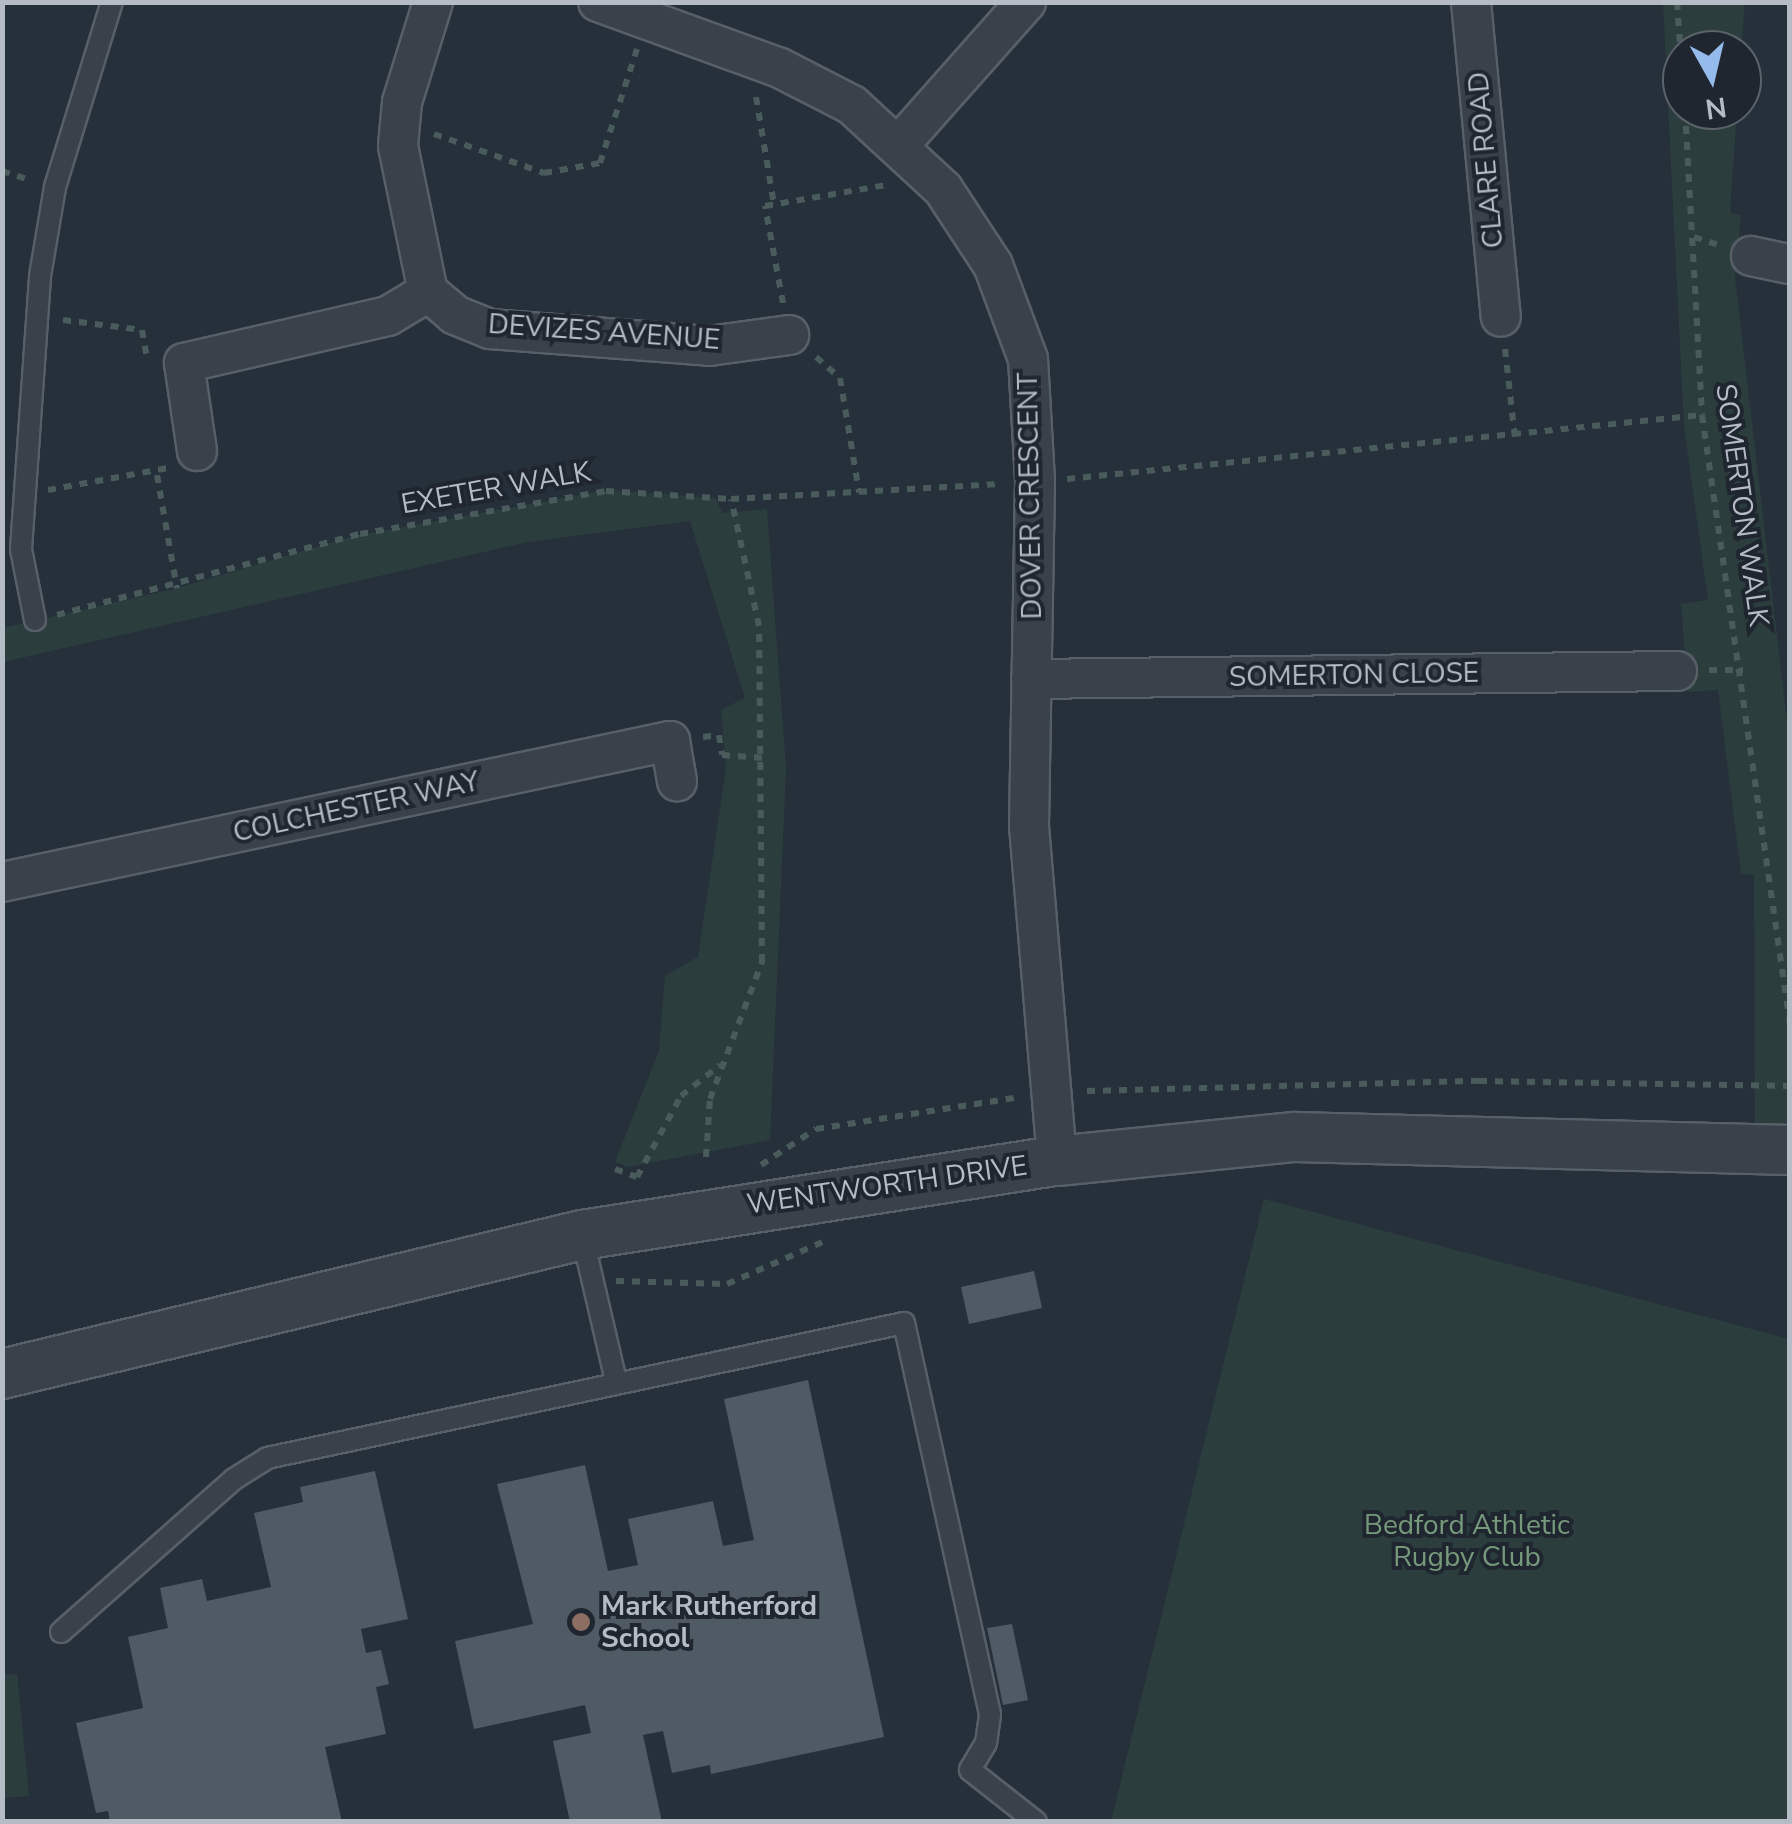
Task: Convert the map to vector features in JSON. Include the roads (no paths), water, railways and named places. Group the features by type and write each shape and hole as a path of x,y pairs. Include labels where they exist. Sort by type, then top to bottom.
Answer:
{"street":[{"path":"197,451 184,363 388,316 428,292 398,146 400,122 433,2"},
{"name":"DOVER CRESCENT","path":"598,2 750,57 852,104 900,144 932,178 993,265 1028,360 1035,482 1031,679 1034,946 1057,1160"},
{"path":"900,144 1026,2"},
{"name":"CLARE ROAD","path":"1472,2 1502,317"},
{"path":"1751,256 1790,264"},
{"name":"DEVIZES AVENUE","path":"428,292 455,314 490,329 709,346 789,334"},
{"name":"SOMERTON CLOSE","path":"1031,679 1676,670"},
{"name":"COLCHESTER WAY","path":"2,882 670,741 677,780"},
{"name":"WENTWORTH DRIVE","path":"2,1374 582,1235 1057,1160 1294,1137 1790,1150"}],"lane":[{"path":"35,620 21,548 37,317 55,187 112,2"},
{"path":"582,1235 616,1382"},
{"path":"61,1632 234,1479 267,1458 904,1323 990,1715 986,1743 970,1770 1036,1822"}],"place":[{"name":"Mark Rutherford School","path":"581,1622"}],"park label":[{"name":"Bedford Athletic Rugby Club","path":"1467,1541"}]}
